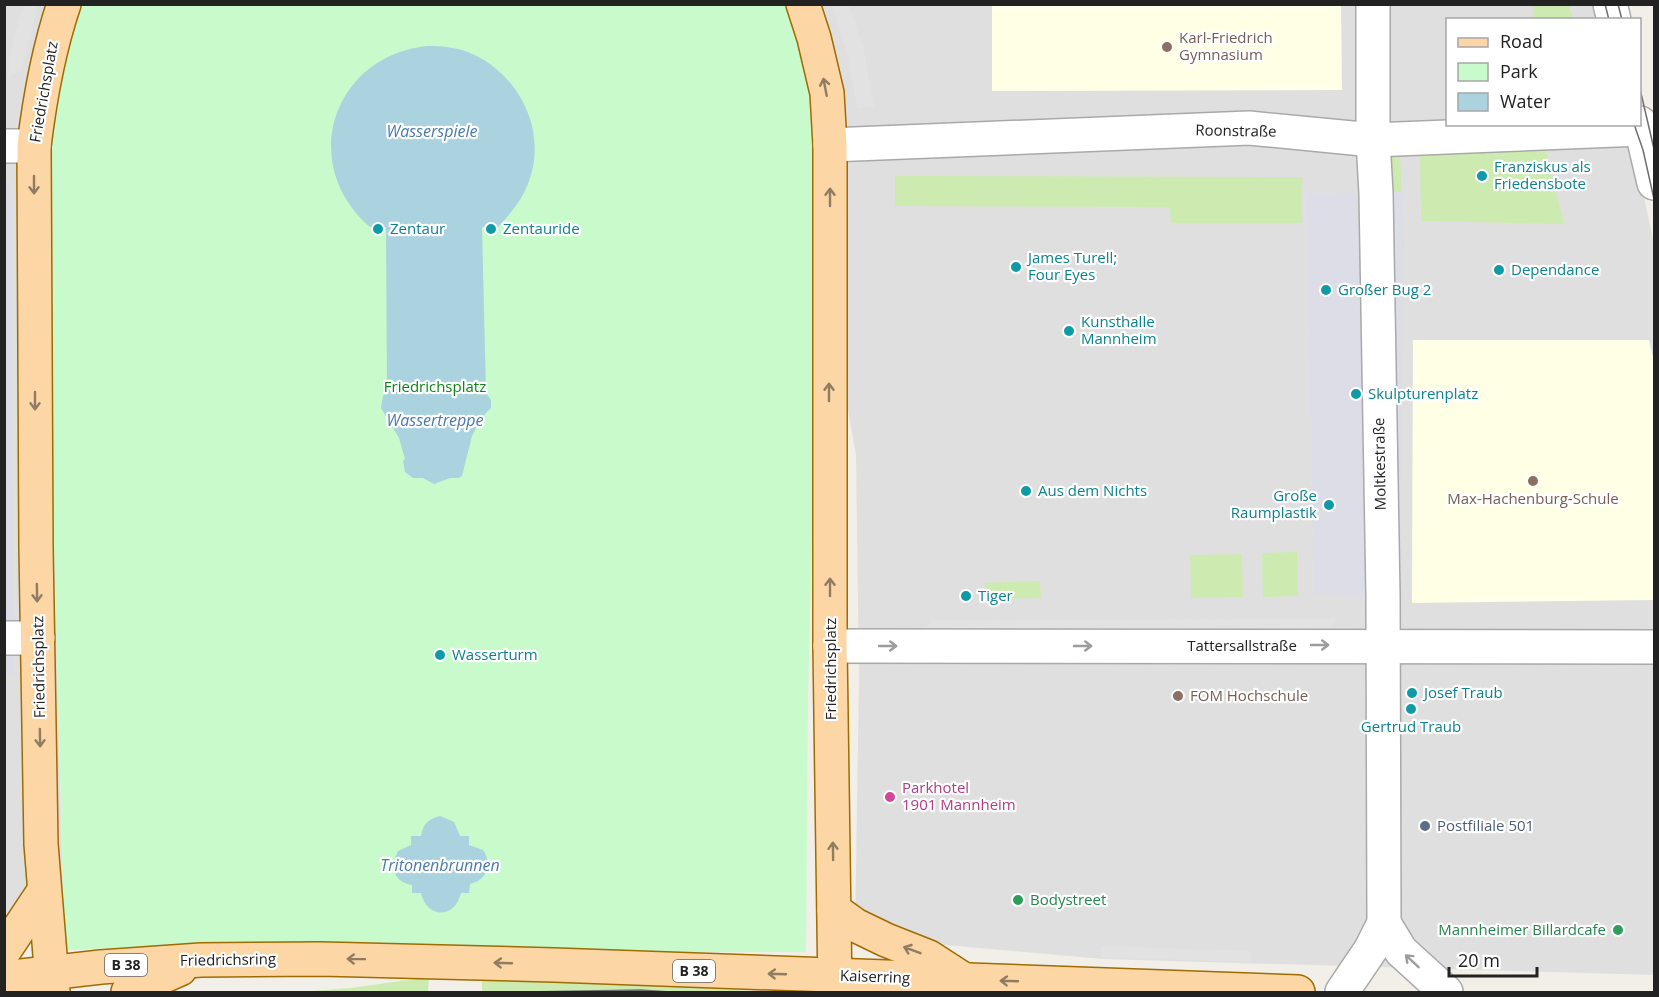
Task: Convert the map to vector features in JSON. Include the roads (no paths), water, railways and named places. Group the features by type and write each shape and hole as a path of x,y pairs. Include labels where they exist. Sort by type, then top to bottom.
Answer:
{"main road":[{"name":"Friedrichsplatz","path":"56,986 44,891 41,844 36,548 19,146 41,92 53,37 64,4"},
{"name":"Friedrichsplatz","path":"803,4 827,93 830,145 830,646 834,910 832,987"},
{"path":"4,951 44,891"},
{"path":"834,910 855,925 929,957 963,979"},
{"name":"Friedrichsring","path":"4,978 56,986 201,960 321,959 452,962"},
{"path":"128,993 157,985 201,960"},
{"name":"Kaiserring","path":"452,962 832,987 963,979 1298,993"}],"street":[{"name":"Moltkestraße","path":"1342,993 1371,949 1384,923 1376,193 1372,140 1373,4"},
{"name":"Roonstraße","path":"830,145 1249,128 1372,140 1640,126"},
{"path":"1640,126 1654,183"},
{"path":"4,638 38,638"},
{"name":"Tattersallstraße","path":"830,646 1654,647"},
{"path":"1384,923 1401,951 1446,993"}],"water":[{"path":"427,46 448,47 468,52 486,61 501,73 514,88 524,105 535,142 534,162 529,181 520,200 498,227 482,227 486,393 491,400 491,408 481,418 472,436 462,476 434,484 423,478 413,478 405,472 403,461 405,459 399,438 381,408 383,396 387,392 386,227 370,227 348,202 335,174 331,145 336,117 348,91 368,70 395,54"},
{"name":"Tritonenbrunnen","path":"440,816 454,822 460,836 469,836 469,845 483,850 488,861 487,871 481,879 470,884 469,893 461,893 453,908 441,912 429,908 421,893 412,893 412,885 399,879 392,865 398,851 411,845 411,836 421,836 427,823"}],"tram line":[{"path":"1605,4 1608,18"},
{"path":"1618,4 1622,18"},
{"path":"1641,93 1654,149"},
{"path":"1635,126 1643,150 1654,199"},
{"path":"524,992 641,990 670,992"}],"place":[{"name":"Karl-Friedrich Gymnasium","path":"1167,47"},
{"name":"Franziskus als Friedensbote","path":"1482,176"},
{"name":"Zentaur","path":"378,229"},
{"name":"Zentauride","path":"491,229"},
{"name":"James Turell; Four Eyes","path":"1016,267"},
{"name":"Dependance","path":"1499,270"},
{"name":"Großer Bug 2","path":"1326,290"},
{"name":"Kunsthalle Mannheim","path":"1069,331"},
{"name":"Skulpturenplatz","path":"1356,394"},
{"name":"Max-Hachenburg-Schule","path":"1533,481"},
{"name":"Aus dem Nichts","path":"1026,491"},
{"name":"Große Raumplastik","path":"1329,505"},
{"name":"Tiger","path":"966,596"},
{"name":"Wasserturm","path":"440,655"},
{"name":"Josef Traub","path":"1412,693"},
{"name":"FOM Hochschule","path":"1178,696"},
{"name":"Gertrud Traub","path":"1411,709"},
{"name":"Parkhotel 1901 Mannheim","path":"890,797"},
{"name":"Postfiliale 501","path":"1425,826"},
{"name":"Bodystreet","path":"1018,900"},
{"name":"Mannheimer Billardcafe","path":"1618,930"}],"water label":[{"name":"Wasserspiele","path":"432,131"},
{"name":"Wassertreppe","path":"435,420"}]}
